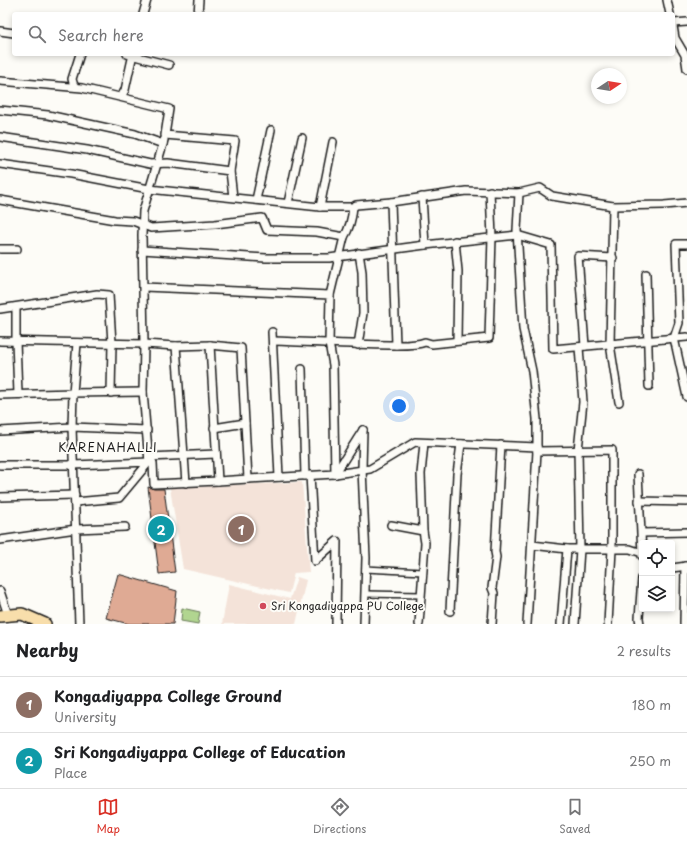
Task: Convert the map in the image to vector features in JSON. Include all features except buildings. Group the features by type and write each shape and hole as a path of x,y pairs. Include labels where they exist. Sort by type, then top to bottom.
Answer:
{"main road":[{"path":"4,616 22,614 44,624"}],"street":[{"path":"144,12 147,0"},
{"path":"198,12 199,0"},
{"path":"667,0 670,12"},
{"path":"675,25 687,22"},
{"path":"0,31 12,33"},
{"path":"675,38 685,54 687,68"},
{"path":"76,87 74,86 72,79 79,56"},
{"path":"121,97 124,90 131,56"},
{"path":"138,56 169,65"},
{"path":"0,81 76,87 169,109 164,135 164,144 143,211 143,392 149,460 153,463 154,484 308,476 370,469 415,442 501,445 537,449 612,450 612,549 608,624"},
{"path":"0,110 48,115 135,134 164,144"},
{"path":"256,200 271,130"},
{"path":"164,135 235,141 230,171 233,197"},
{"path":"0,137 87,150 150,164 168,163 230,171"},
{"path":"288,203 302,138"},
{"path":"320,207 333,142"},
{"path":"0,164 71,174 150,189 320,207 353,207 356,205 391,202 466,191 519,193 540,188 552,196 614,206 687,203"},
{"path":"273,341 358,345 396,345 420,344 425,342 432,344 489,338 492,237 490,191"},
{"path":"519,193 517,235 524,329 532,371 537,419 537,449 527,624"},
{"path":"422,197 425,245"},
{"path":"0,200 115,220 133,221 151,228 215,224 262,218 267,230 315,232 344,237"},
{"path":"391,202 396,345"},
{"path":"614,206 610,344 619,402"},
{"path":"335,474 333,365 329,343 330,295 344,237 348,231 352,216 353,207"},
{"path":"142,250 266,258 329,258 455,241 517,235 551,245 553,349 687,336"},
{"path":"455,241 458,271 457,341"},
{"path":"687,244 676,244 679,323 674,338 687,397"},
{"path":"0,249 17,249"},
{"path":"358,345 363,313 362,272 359,253"},
{"path":"575,624 580,549 578,450 583,402 578,256 613,258"},
{"path":"646,274 649,386"},
{"path":"144,287 330,295"},
{"path":"0,309 98,294 109,295 112,343 111,393"},
{"path":"16,307 18,394"},
{"path":"272,332 279,477"},
{"path":"0,341 176,346 210,345 241,348 248,479"},
{"path":"77,342 72,427 79,624"},
{"path":"210,345 218,481"},
{"path":"176,346 186,483"},
{"path":"302,369 308,476 315,561 337,541 336,624"},
{"path":"0,395 143,392"},
{"path":"214,428 245,423"},
{"path":"0,431 72,427 147,430"},
{"path":"335,474 363,430 362,470 365,569 364,624"},
{"path":"419,624 425,543 423,531 421,474 424,443"},
{"path":"450,611 457,474 461,444"},
{"path":"492,624 494,593 492,588 496,557 495,552 501,445"},
{"path":"0,465 74,465 149,460 184,455 216,454"},
{"path":"0,497 119,498 149,460"},
{"path":"638,474 642,540"},
{"path":"639,502 687,502"},
{"path":"392,525 423,531"},
{"path":"0,540 76,529 125,527"},
{"path":"642,533 687,532"},
{"path":"532,546 566,549 630,549 639,552"},
{"path":"561,624 566,549"},
{"path":"675,568 686,566 686,613 684,624"},
{"path":"365,569 423,572"},
{"path":"0,591 4,616"},
{"path":"364,594 421,595"},
{"path":"639,612 640,624"}],"shaded area":[{"path":"302,482 309,572 294,573 289,593 183,569 170,488"},
{"name":"Sri Kongadiyappa PU College","path":"297,577 306,580 296,624 222,624 229,584 290,599"}],"green space":[{"path":"182,608 200,612 198,624 181,621"}],"place":[{"name":"Sri Kongadiyappa College of Education","path":"161,529"},
{"name":"Kongadiyappa College Ground","path":"241,529"},
{"name":"Sri Kongadiyappa PU College","path":"263,606"}],"district":[{"name":"KARENAHALLI","path":"108,448"}]}
